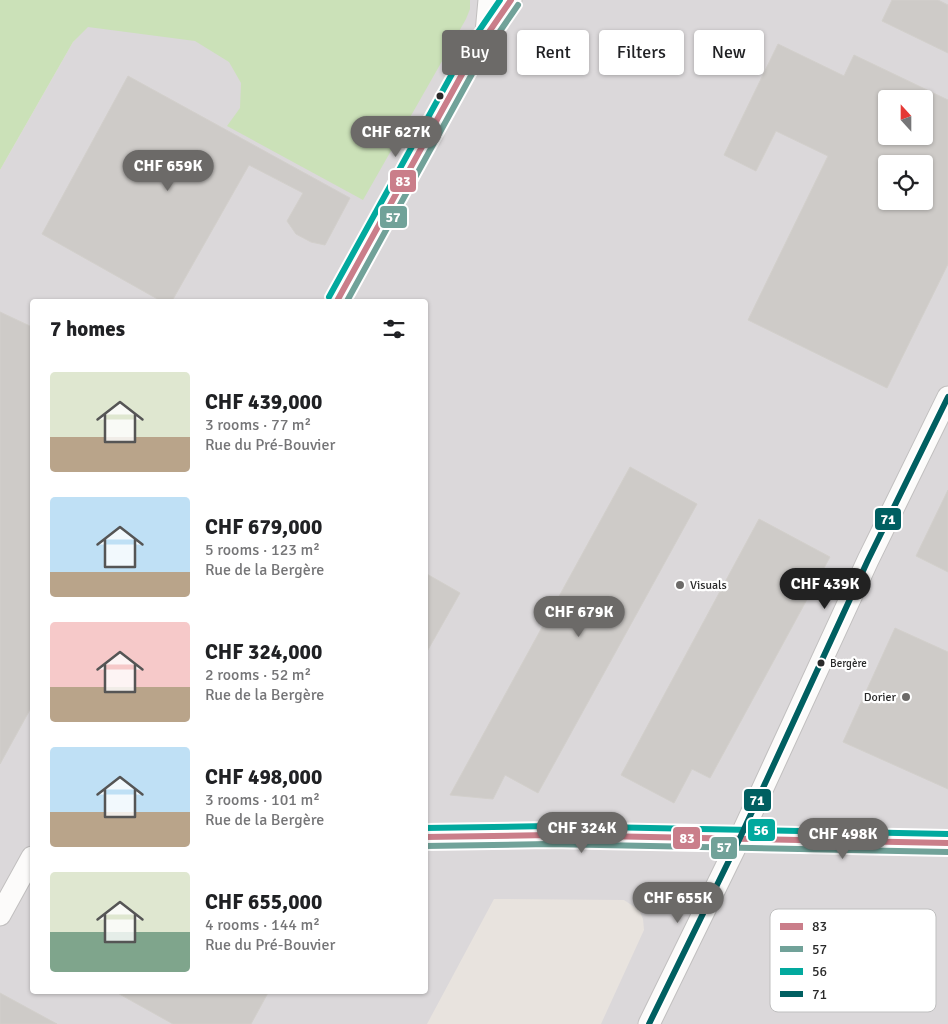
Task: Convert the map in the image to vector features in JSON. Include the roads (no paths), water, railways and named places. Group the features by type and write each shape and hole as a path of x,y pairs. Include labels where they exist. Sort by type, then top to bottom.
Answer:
{"street":[{"path":"486,30 489,0"},
{"path":"489,30 511,0"},
{"path":"338,299 462,75"},
{"path":"649,1024 738,840 868,560 948,397"},
{"path":"428,837 549,835 948,843"},
{"path":"0,915 30,861"}],"place":[{"name":"Visuals","path":"680,585"},
{"name":"Bergère","path":"821,663"},
{"name":"Dorier","path":"906,697"}]}
